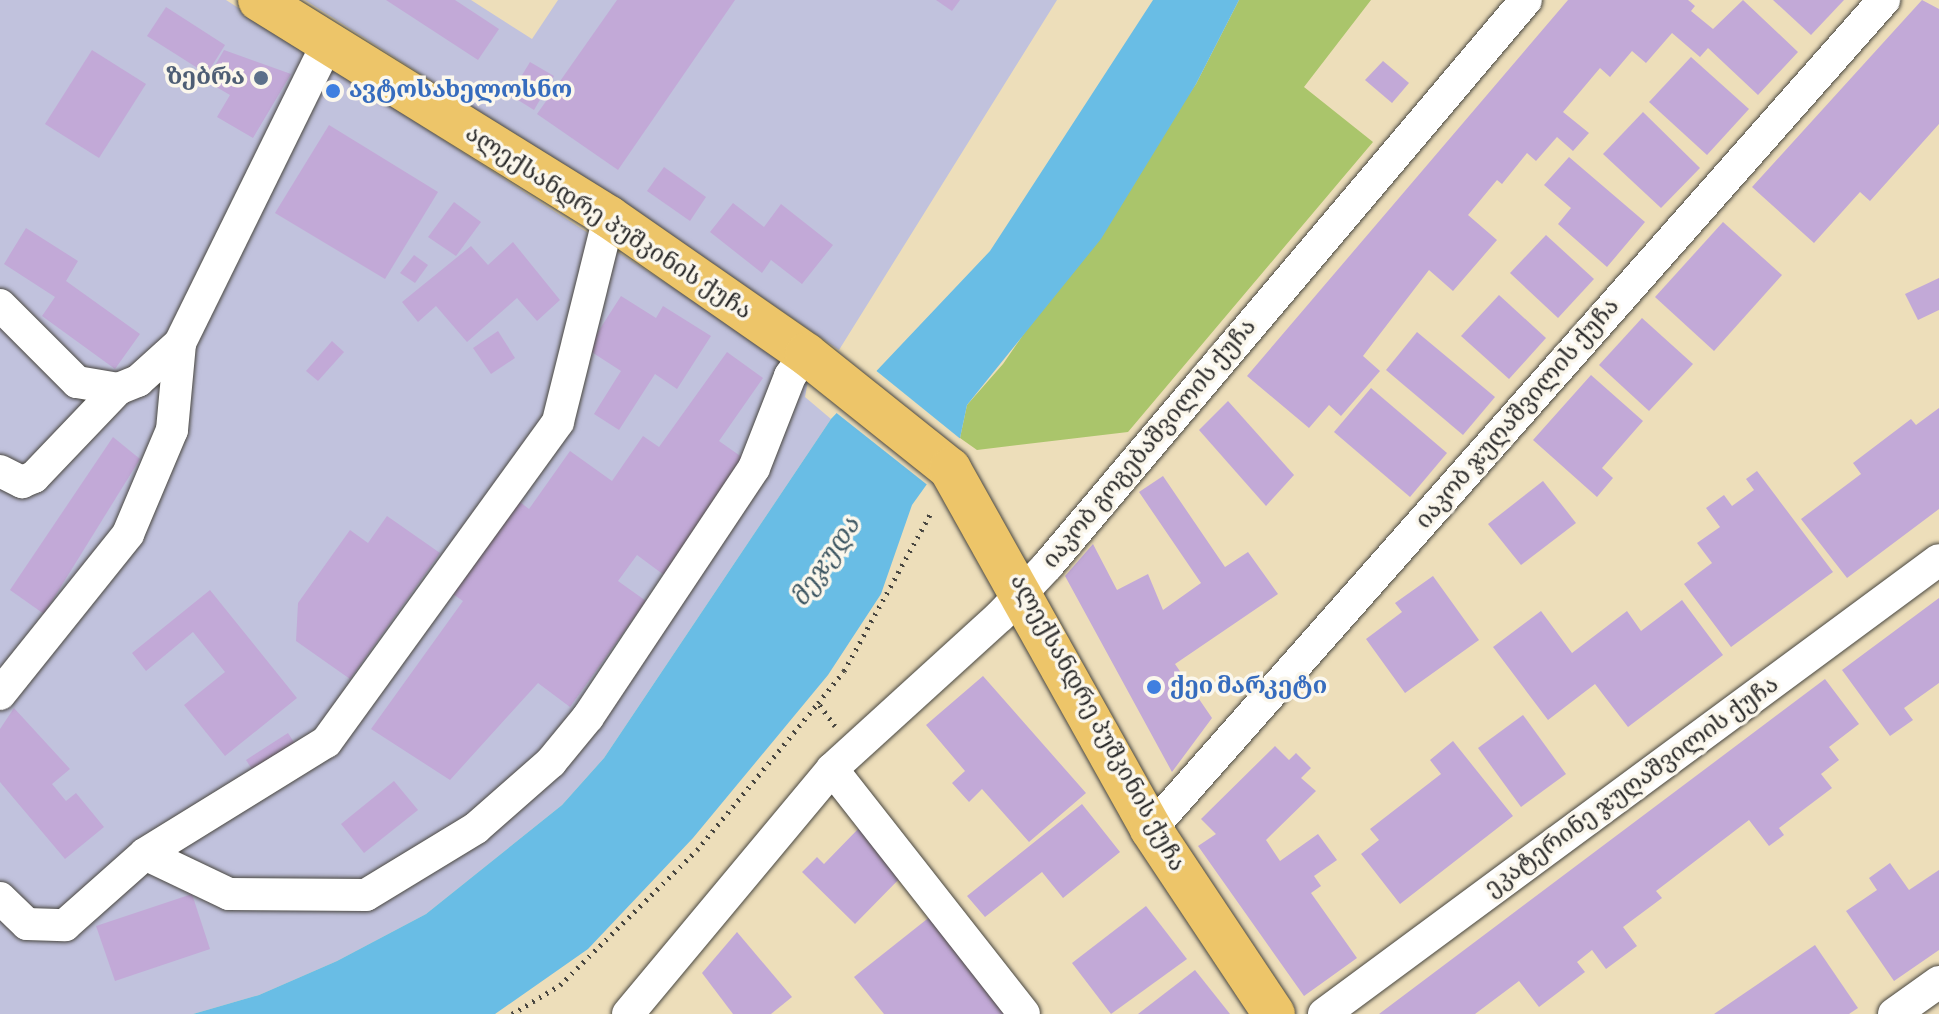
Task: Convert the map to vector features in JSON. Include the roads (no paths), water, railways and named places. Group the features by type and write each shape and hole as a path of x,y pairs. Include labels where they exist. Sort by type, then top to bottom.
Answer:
{"main road":[{"name":"ალექსანდრე პუშკინის ქუჩა","path":"259,0 609,217 819,364 950,469 1023,592 1151,829 1274,1014"}],"street":[{"name":"იაკობ გოგებაშვილის ქუჩა","path":"628,1014 842,759 1023,592 1526,0"},
{"name":"იაკობ ჯუღაშვილის ქუჩა","path":"1151,829 1884,0"},
{"path":"0,694 128,534 172,430 180,343 327,44"},
{"path":"0,898 27,924 65,925 145,854 326,742 558,422 609,217"},
{"path":"0,305 77,382 118,389"},
{"path":"0,471 22,482 34,477 118,389 138,381 180,343"},
{"path":"145,854 229,894 366,895 476,828 551,762 588,717 754,468 790,376 819,364"},
{"name":"ეკატერინე ჯუღაშვილის ქუჩა","path":"1324,1014 1939,560"},
{"path":"842,759 1024,1014"},
{"path":"1894,1014 1939,982"}],"water":[{"name":"მეჯუდა","path":"1153,0 1239,0 1196,84 1101,239 967,405 960,438 912,505 881,594 828,675 693,838 588,949 495,1014 193,1014 259,995 337,961 426,914 562,805 604,758 831,419 990,251"}],"place":[{"name":"ზებრა","path":"261,78"},
{"name":"ავტოსახელოსნო","path":"333,91"},
{"name":"ქეი მარკეტი","path":"1154,687"}]}
